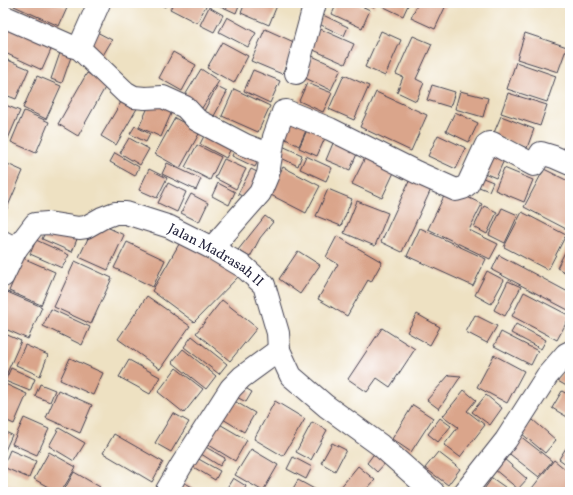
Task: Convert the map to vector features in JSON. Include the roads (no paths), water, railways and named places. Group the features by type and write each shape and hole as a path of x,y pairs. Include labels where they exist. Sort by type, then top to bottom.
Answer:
{"street":[{"path":"79,48 99,3"},
{"path":"296,73 315,3"},
{"path":"3,16 71,46 79,48 125,92 134,97 163,97 185,107 204,124 246,146 271,155"},
{"path":"212,248 260,193 268,174 274,137 282,114 286,111 330,128 416,172 456,190 463,188 468,184 486,145 489,143 492,143 534,165 541,153 570,164"},
{"name":"Jalan Madrasah II","path":"9,245 35,224 48,223 79,228 86,227 115,212 126,213 170,227 212,248 244,267 264,285 278,333 279,350 291,376 326,406 380,445 433,492"},
{"path":"3,276 9,245"},
{"path":"166,492 231,388 279,350"},
{"path":"465,492 506,440 547,376 566,354 570,352"}]}
